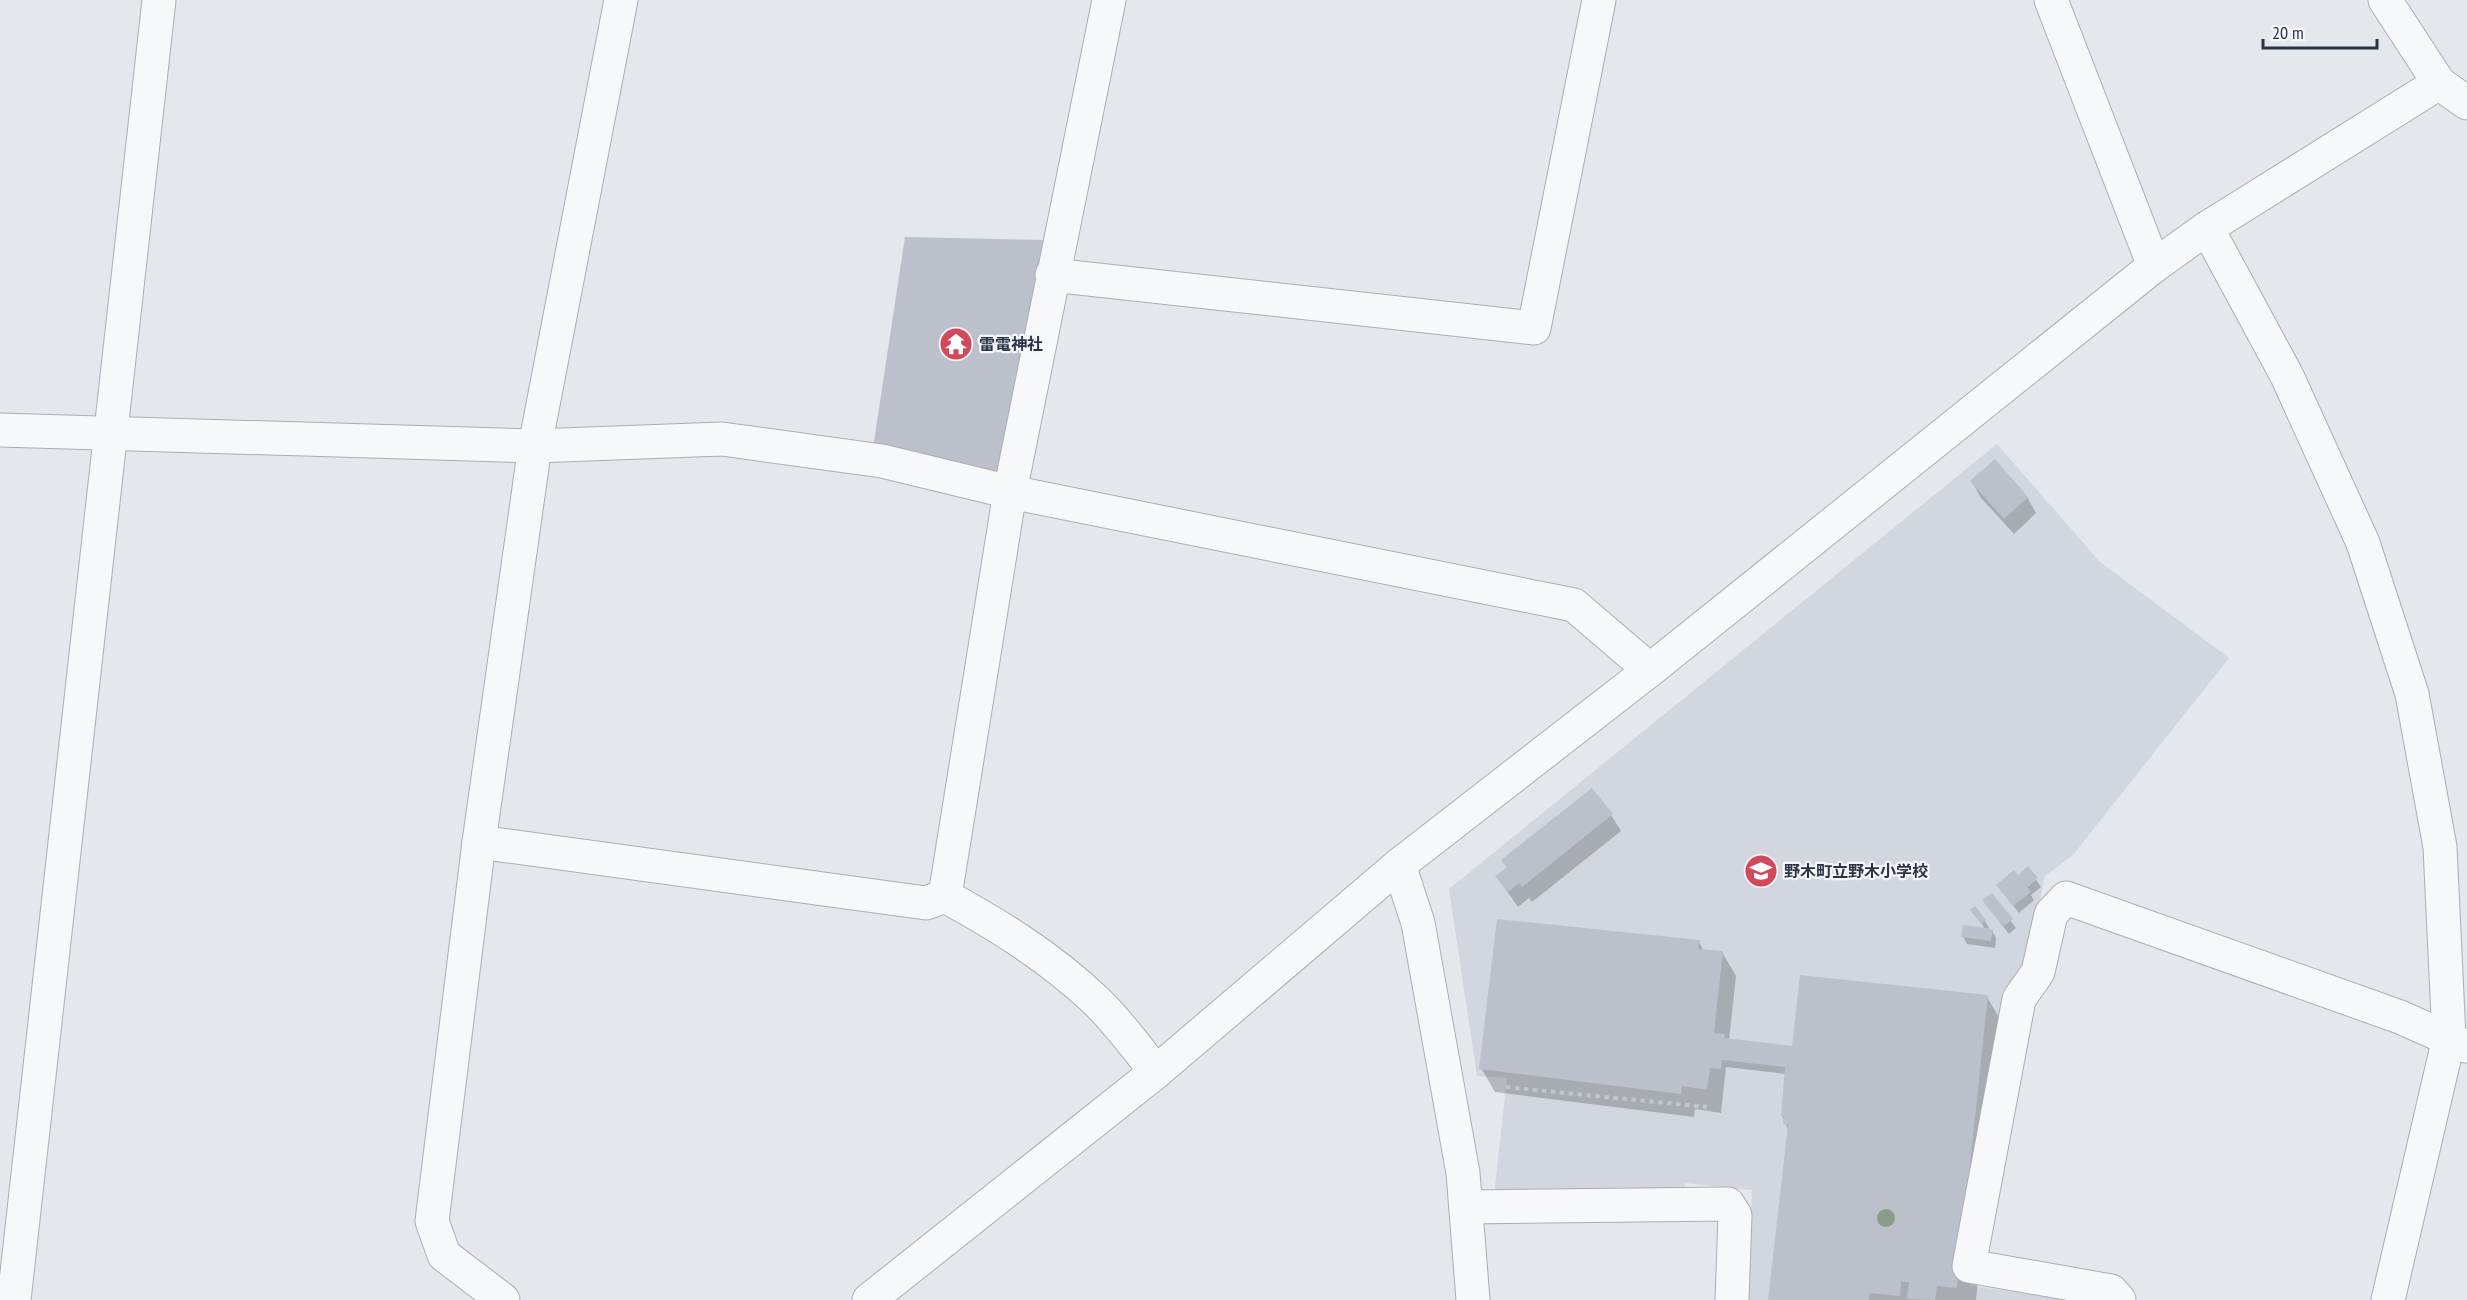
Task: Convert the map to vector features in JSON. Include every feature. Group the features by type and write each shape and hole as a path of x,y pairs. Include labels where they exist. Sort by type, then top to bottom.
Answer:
{"street":[{"path":"14,1300 13,1203 110,435 159,0"},
{"path":"502,1300 444,1255 432,1221 479,842 535,446 621,0"},
{"path":"945,896 1010,492 1109,0"},
{"path":"1052,275 1534,328 1599,0"},
{"path":"2051,0 2154,266"},
{"path":"2385,0 2439,82 2467,103"},
{"path":"869,1300 1156,1072 1399,866 1650,670 2154,266 2207,228 2439,82"},
{"path":"2207,228 2287,376 2363,543 2412,694 2440,846 2458,1042 2388,1300"},
{"path":"0,430 535,446 722,439 882,461 1010,492 1574,605 1650,670"},
{"path":"479,842 926,903 945,896 992,922 1044,956 1095,999 1156,1072"},
{"path":"1399,866 1418,923 1463,1173 1473,1300"},
{"path":"2119,1300 2111,1291 1969,1266 2019,999 2038,972 2051,914 2066,898 2400,1017 2458,1042"},
{"path":"1466,1208 1728,1204 1735,1215 1732,1300"}],"path":[{"path":"1506,1087 1707,1107"}],"shaded area":[{"name":"野木町立野木小学校","path":"1997,444 2100,562 2229,658 2073,855 2045,876 2019,999 1970,1286 2083,1300 1748,1300 1752,1190 1685,1183 1682,1200 1494,1196 1507,1078 1477,1076 1449,889"}],"building":[{"name":"雷電神社","path":"905,237 1044,240 996,473 873,448"},
{"path":"1995,459 2028,497 2004,519 1970,481"},
{"path":"1592,788 1613,814 1522,887 1519,883 1508,892 1495,876 1507,867 1501,860"},
{"path":"2028,866 2038,878 2028,887 2022,880 2031,892 2013,906 1996,885 2014,870 2018,875"},
{"path":"1992,893 2013,919 2003,927 1982,900"},
{"path":"1975,906 1986,920 1981,924 1970,910"},
{"path":"1497,919 1700,940 1698,949 1723,951 1714,1033 1725,1034 1724,1038 1792,1046 1800,975 1988,995 1957,1288 1937,1286 1935,1300 1907,1299 1909,1282 1901,1282 1900,1296 1870,1293 1869,1300 1768,1300 1788,1125 1783,1124 1784,1116 1781,1116 1785,1067 1722,1060 1721,1069 1710,1068 1707,1090 1682,1086 1681,1094 1479,1069"},
{"path":"1963,925 1993,929 1991,941 1961,937"}],"place":[{"name":"雷電神社","path":"956,344"},
{"name":"野木町立野木小学校","path":"1761,871"}]}
